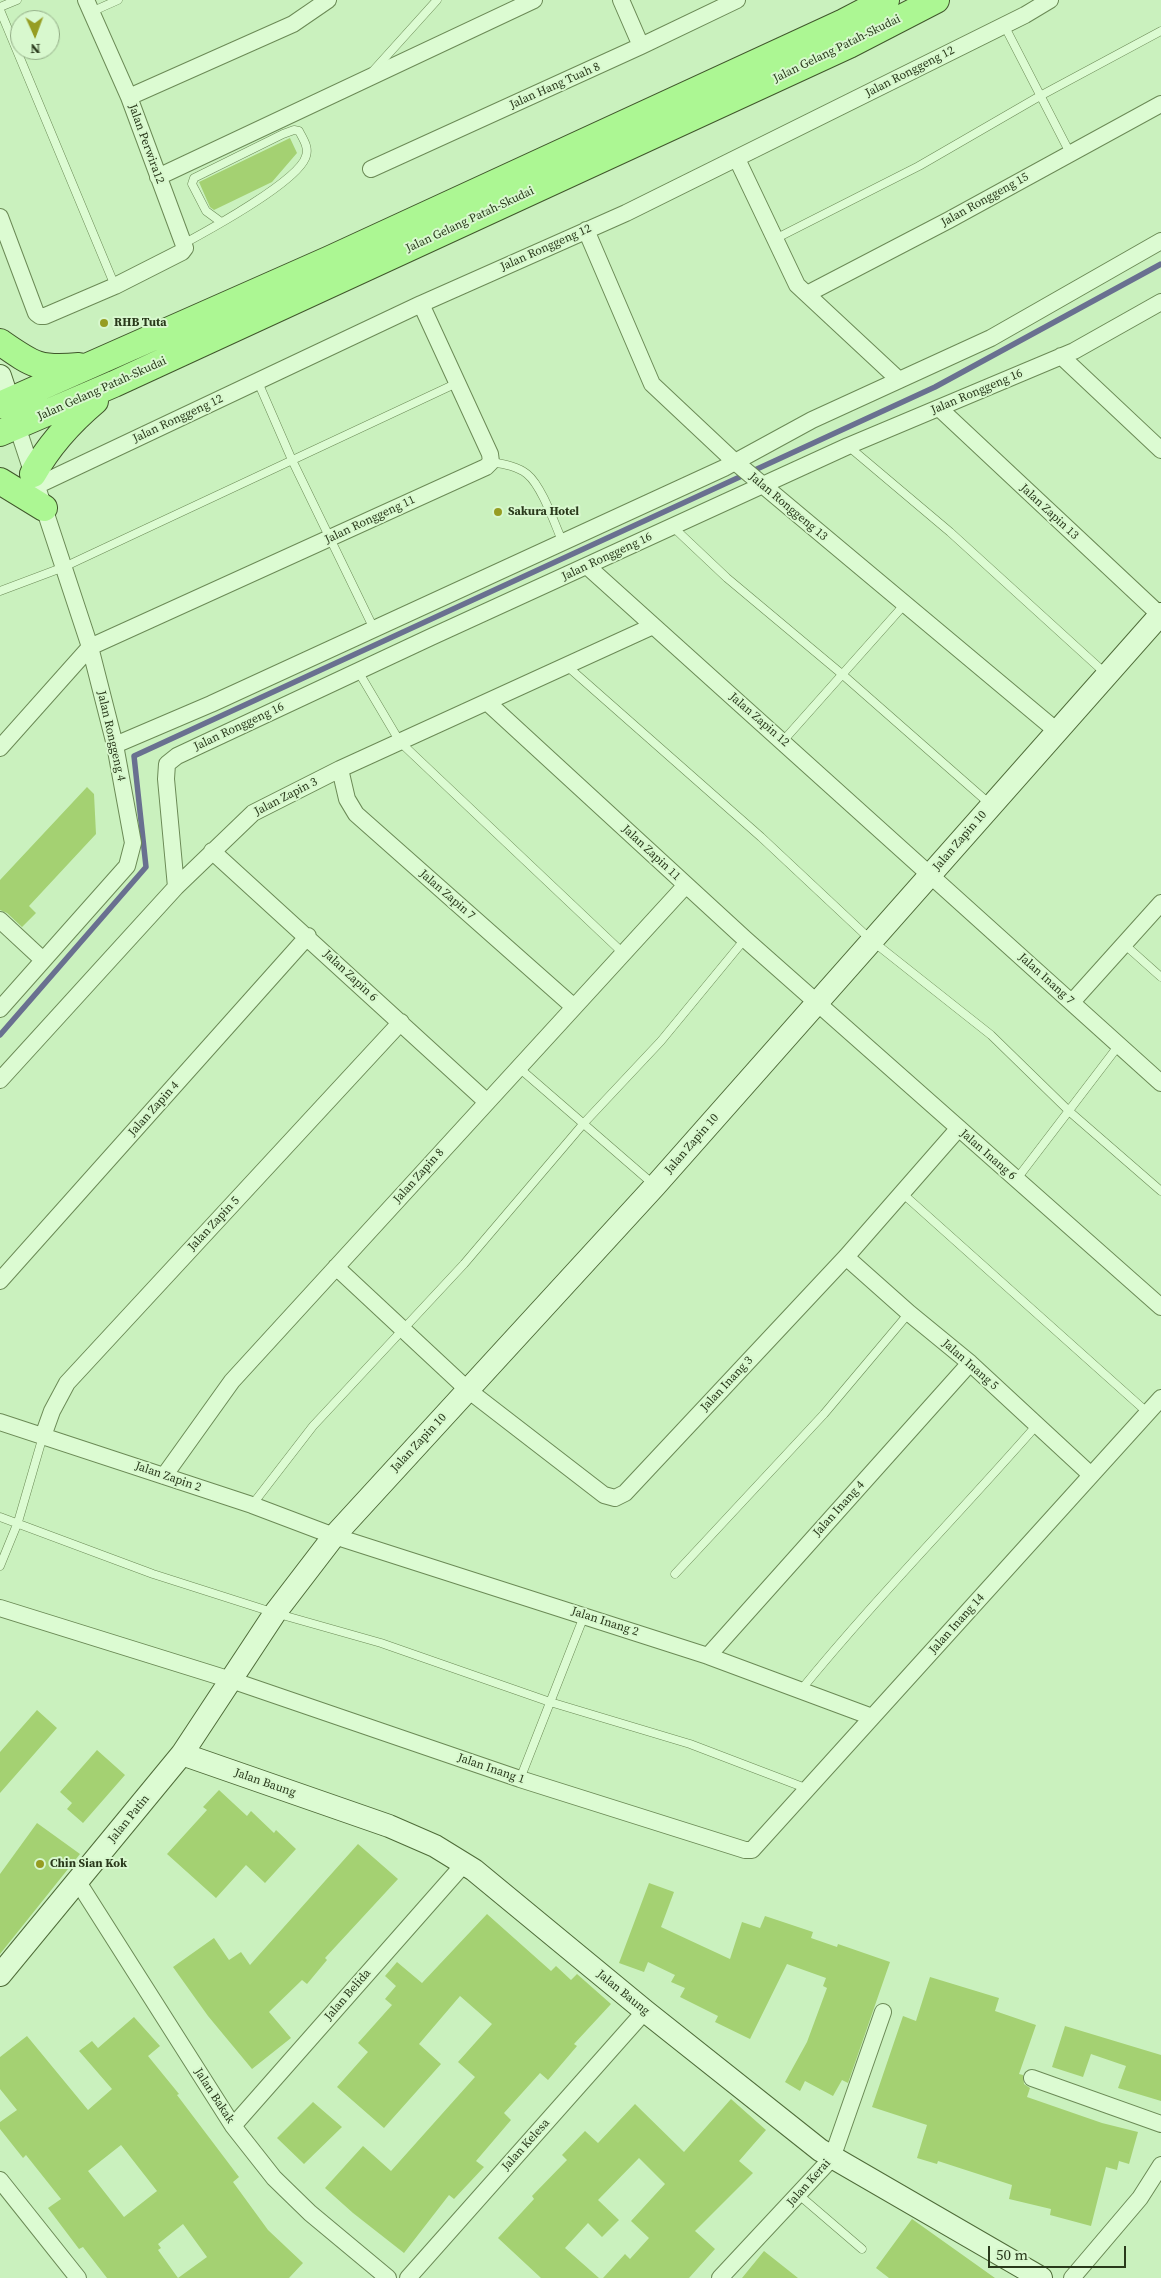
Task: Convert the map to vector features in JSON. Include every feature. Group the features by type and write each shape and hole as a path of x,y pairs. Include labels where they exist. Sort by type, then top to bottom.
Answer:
{"main road":[{"name":"Jalan Gelang Patah-Skudai","path":"4,403 348,251 844,22 886,0"},
{"name":"Jalan Gelang Patah-Skudai","path":"8,430 114,384 849,45 936,0"},
{"path":"0,342 20,357 50,369 95,364"},
{"path":"20,488 70,422 114,384"}],"street":[{"name":"Jalan Perwira12","path":"185,243 158,177 129,97 292,24 328,0"},
{"path":"158,177 534,0"},
{"path":"621,0 641,46"},
{"name":"Jalan Hang Tuah 8","path":"371,169 641,46 737,0"},
{"name":"Jalan Ronggeng 12","path":"20,488 258,382 421,304 626,213 1004,26 1050,0"},
{"path":"88,6 129,97"},
{"name":"Jalan Ronggeng 15","path":"807,294 1161,104"},
{"path":"736,159 797,285 898,379"},
{"path":"0,217 36,313 40,316 45,316 115,286 182,252 185,248 185,243"},
{"name":"Jalan Ronggeng 13","path":"586,230 652,384 734,461 1058,732"},
{"path":"115,745 374,629 724,468 812,420 991,338 1161,241"},
{"name":"Jalan Ronggeng 16","path":"176,887 166,779 167,764 177,756 848,446 1061,356 1161,302"},
{"path":"421,304 490,454 490,462"},
{"path":"1061,356 1161,450"},
{"path":"0,376 8,430"},
{"name":"Jalan Zapin 13","path":"939,408 1160,614"},
{"name":"Jalan Ronggeng 4","path":"0,1009 127,866 133,843 115,745 90,647 64,567 20,488 8,430"},
{"name":"Jalan Ronggeng 11","path":"90,647 486,467 490,462"},
{"name":"Jalan Zapin 12","path":"587,566 931,874"},
{"name":"Jalan Zapin 10","path":"231,1680 275,1613 334,1536 655,1186 871,940 1058,732 1160,614"},
{"name":"Jalan Zapin 3","path":"0,1080 176,887 253,813 340,769 653,626"},
{"path":"0,748 90,647"},
{"name":"Jalan Zapin 11","path":"487,702 745,940 817,1001"},
{"name":"Jalan Zapin 7","path":"340,769 347,799 356,814 574,1007"},
{"name":"Jalan Zapin 6","path":"212,851 308,936 487,1102"},
{"name":"Jalan Inang 7","path":"931,874 1161,1083"},
{"name":"Jalan Zapin 8","path":"164,1476 232,1381 686,885"},
{"path":"1072,1002 1161,902"},
{"path":"0,920 43,960"},
{"name":"Jalan Zapin 4","path":"0,1281 308,936"},
{"name":"Jalan Inang 6","path":"817,1001 958,1129 1161,1307"},
{"name":"Jalan Zapin 5","path":"43,1436 52,1412 67,1383 401,1022"},
{"name":"Jalan Inang 3","path":"336,1267 468,1390 604,1495 615,1498 625,1494 846,1257 958,1129"},
{"name":"Jalan Inang 5","path":"846,1257 909,1313 970,1363 1036,1426 1092,1475"},
{"name":"Jalan Inang 4","path":"708,1656 970,1363"},
{"name":"Jalan Inang 14","path":"752,1850 1161,1398"},
{"name":"Jalan Zapin 2","path":"0,1422 252,1505 334,1536"},
{"name":"Jalan Inang 2","path":"334,1536 708,1656 872,1717"},
{"name":"Jalan Inang 1","path":"0,1608 231,1680 520,1779 745,1850 752,1850"},
{"name":"Jalan Patin","path":"0,1975 182,1754 231,1680"},
{"name":"Jalan Baung","path":"182,1754 389,1826 435,1846 464,1864 645,2011 832,2158 1041,2278"},
{"name":"Jalan Belida","path":"233,2126 464,1864"},
{"name":"Jalan Bakak","path":"78,1882 233,2126 274,2178 310,2213 388,2278"},
{"name":"Jalan Kelesa","path":"408,2278 645,2011"},
{"name":"Jalan Kerai","path":"720,2278 832,2158 883,2012"},
{"path":"1032,2078 1161,2124"},
{"path":"1072,2278 1140,2198 1161,2165"},
{"path":"0,2180 78,2278"}],"lane":[{"path":"17,0 0,9 115,286"},
{"path":"88,6 118,0"},
{"path":"368,77 437,0"},
{"path":"1004,26 1070,153"},
{"path":"775,239 920,166 1040,96 1161,31"},
{"path":"185,243 221,222 297,172 307,156 307,147 299,131 294,130 283,134 194,178 192,184 206,211 221,222"},
{"path":"258,382 292,460 374,629"},
{"path":"0,591 64,567 458,383"},
{"path":"848,446 950,532 1108,675"},
{"path":"490,462 512,466 527,474 535,483 563,542"},
{"path":"673,526 727,578 991,805"},
{"path":"783,741 904,605"},
{"path":"567,666 761,838 871,940 991,1035 1070,1112 1161,1191"},
{"path":"358,671 400,742 623,953"},
{"path":"252,1505 313,1426 464,1264 584,1123 661,1041 745,940"},
{"path":"1124,944 1161,977"},
{"path":"1016,1180 1070,1112 1119,1045"},
{"path":"518,1067 655,1186"},
{"path":"902,1193 1148,1413"},
{"path":"675,1574 824,1414 909,1313"},
{"path":"800,1691 849,1631 961,1512 1036,1426"},
{"path":"0,1566 18,1522 43,1436"},
{"path":"0,1517 18,1522 153,1574 275,1613 381,1643 550,1702 690,1744 808,1789"},
{"path":"520,1779 584,1615"},
{"path":"799,2195 862,2249"}],"building":[{"path":"290,138 297,153 272,182 214,210 210,207 199,182"},
{"path":"87,787 94,794 96,834 29,906 36,913 22,927 7,913 0,910 0,880"},
{"path":"37,1710 57,1728 0,1793 0,1752"},
{"path":"97,1750 125,1775 83,1823 67,1809 72,1803 60,1792"},
{"path":"219,1790 247,1816 251,1811 274,1833 276,1830 296,1849 265,1883 246,1865 216,1898 167,1854 207,1810 203,1807"},
{"name":"Chin Sian Kok","path":"37,1823 80,1854 0,1954 0,1874"},
{"path":"358,1844 398,1879 325,1958 327,1960 307,1984 302,1980 269,2012 291,2038 252,2069 208,2016 173,1967 214,1938 229,1960 241,1952 250,1965"},
{"path":"649,1883 674,1892 661,1927 730,1959 742,1922 760,1928 765,1916 813,1932 811,1938 837,1947 838,1944 890,1962 848,2083 842,2080 833,2096 805,2081 800,2091 785,2082 807,2042 827,1988 823,1986 826,1978 787,1964 750,2039 715,2022 718,2016 680,1997 685,1988 671,1982 675,1975 648,1962 644,1972 619,1963"},
{"path":"487,1914 551,1971 556,1966 571,1980 577,1974 611,2004 574,2044 577,2046 548,2080 540,2073 504,2113 511,2120 476,2161 484,2167 454,2199 449,2195 404,2253 353,2213 325,2188 363,2146 391,2171 475,2077 458,2062 492,2024 460,1996 419,2044 441,2064 384,2128 337,2087 368,2052 358,2043 392,2005 385,1999 396,1986 385,1976 397,1962 422,1983"},
{"path":"930,1977 999,1998 995,2011 1036,2025 1019,2074 1023,2075 1024,2084 1030,2088 1027,2097 1102,2123 1138,2132 1129,2164 1119,2161 1117,2170 1106,2167 1091,2226 1050,2215 1051,2209 1009,2199 1012,2185 938,2161 937,2164 917,2158 927,2125 872,2107 903,2016 916,2021"},
{"path":"134,2017 160,2046 148,2056 179,2094 177,2095 239,2177 233,2182 268,2230 303,2263 289,2278 178,2278 107,2278 83,2247 79,2249 48,2208 61,2199 26,2155 23,2158 0,2129 0,2122 17,2110 0,2089 0,2057 27,2036 88,2110 112,2089 79,2051 92,2041 98,2048","holes":["121,2145 157,2191 124,2217 88,2171","183,2224 207,2257 178,2278 158,2250 161,2248 158,2244"]},
{"path":"1065,2026 1161,2055 1161,2101 1118,2088 1126,2066 1091,2054 1083,2077 1052,2067"},
{"path":"731,2099 766,2130 739,2161 753,2173 695,2231 715,2249 689,2278 603,2278 625,2254 630,2259 649,2238 631,2221 665,2184 639,2158 598,2200 619,2220 602,2237 588,2223 565,2248 599,2278 541,2278 498,2238 534,2199 532,2196 567,2160 562,2155 585,2131 598,2143 635,2104 684,2152"},
{"path":"313,2102 342,2127 304,2164 277,2138"},
{"path":"912,2219 995,2278 889,2278 876,2268"},
{"path":"764,2251 798,2278 742,2278"}],"waterway":[{"path":"0,1035 146,867 134,756 935,387 1161,264"}],"place":[{"name":"RHB Tuta","path":"104,323"},
{"name":"Sakura Hotel","path":"498,512"},
{"name":"Chin Sian Kok","path":"40,1864"}]}
